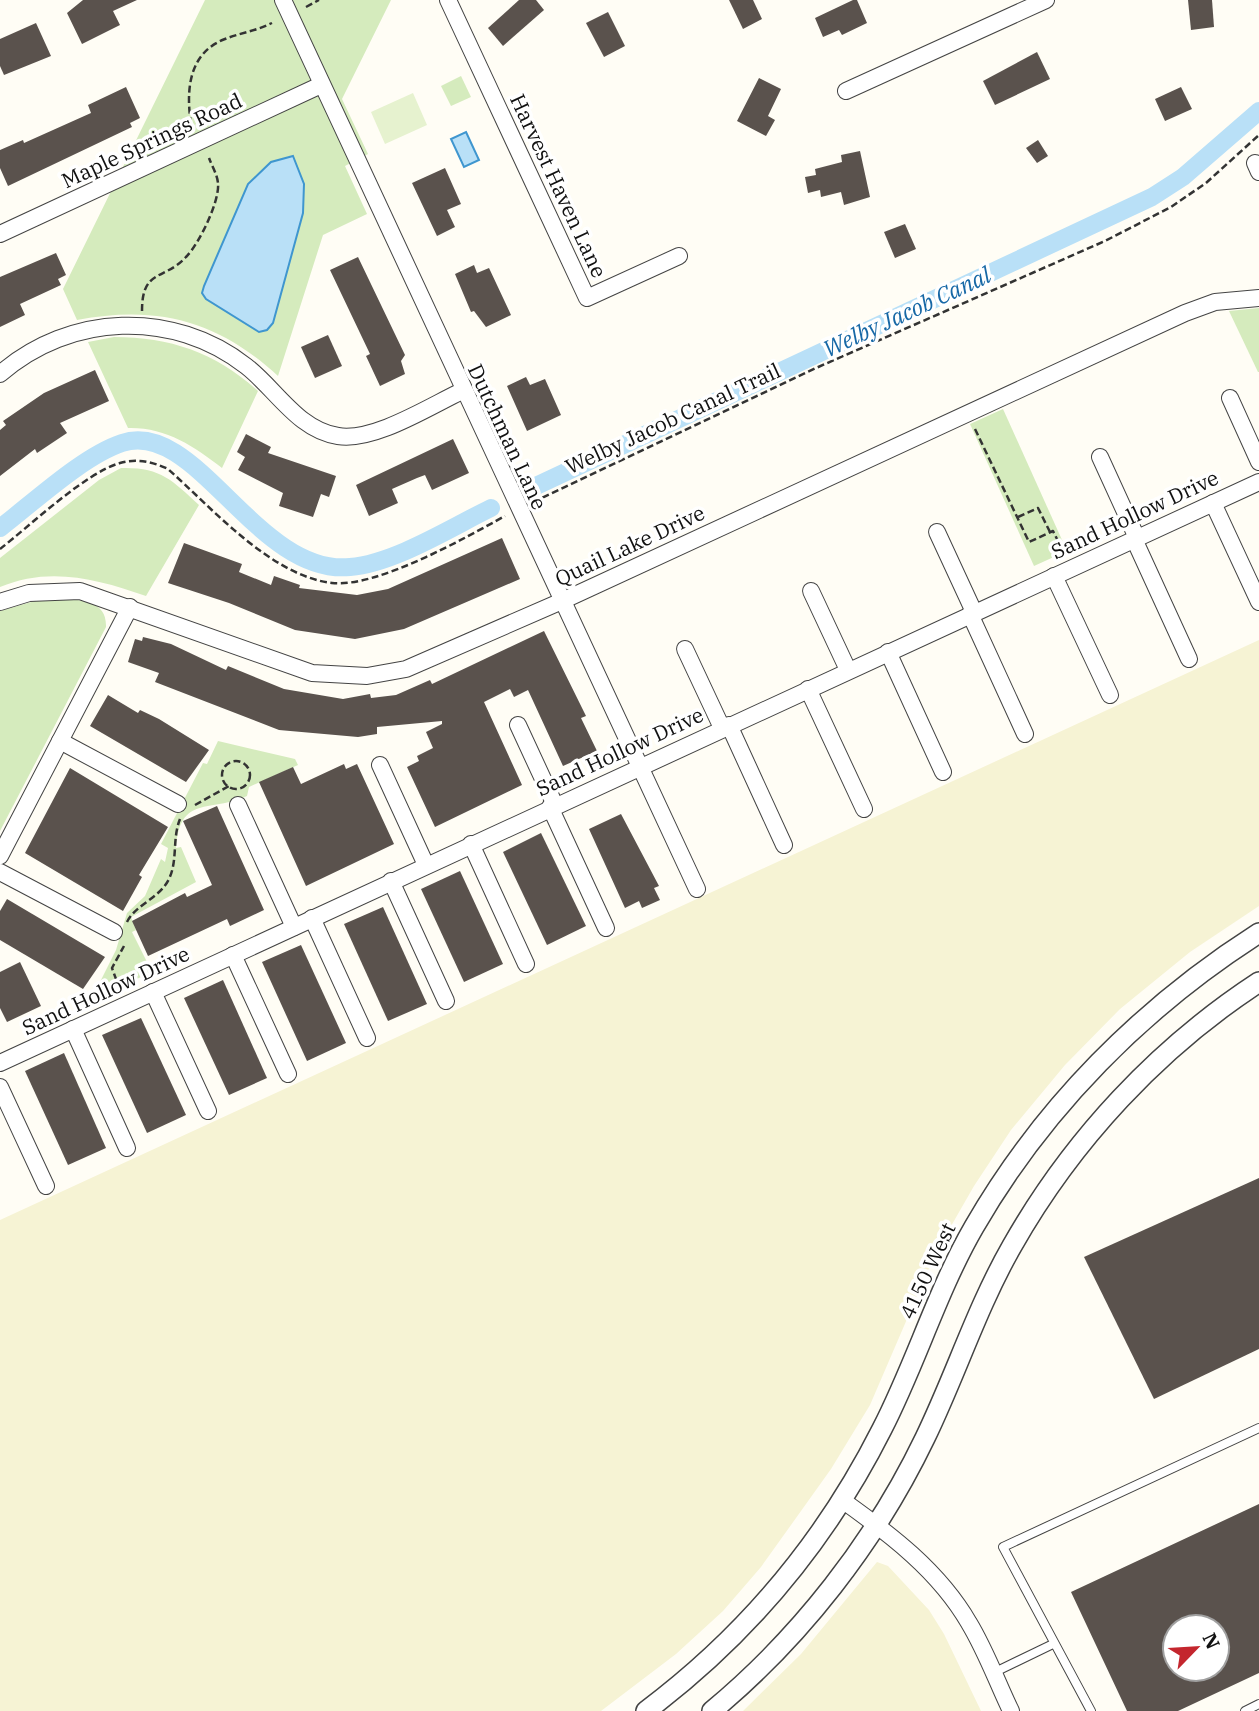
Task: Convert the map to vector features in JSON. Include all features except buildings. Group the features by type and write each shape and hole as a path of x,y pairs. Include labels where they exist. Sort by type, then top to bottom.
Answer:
{"street":[{"name":"Dutchman Lane","path":"283,0 462,391 697,890"},
{"name":"Harvest Haven Lane","path":"448,0 587,298 679,256"},
{"path":"846,91 1046,0"},
{"name":"Maple Springs Road","path":"0,234 321,85"},
{"name":"Quail Lake Drive","path":"0,602 29,593 64,590 96,594 296,669 347,677 386,673 426,662 562,601 1200,307 1231,299 1259,298"},
{"path":"0,374 40,347 71,334 124,325 158,326 186,333 217,347 246,366 296,415 317,429 338,436 372,433 462,391"},
{"path":"1230,398 1259,462"},
{"path":"1100,457 1189,659"},
{"name":"Sand Hollow Drive","path":"0,1063 1259,482"},
{"path":"1213,503 1259,602"},
{"path":"937,532 1025,734"},
{"path":"1054,576 1110,695"},
{"path":"811,591 848,670"},
{"path":"0,856 130,607"},
{"path":"685,649 784,845"},
{"path":"888,652 943,772"},
{"path":"808,689 864,809"},
{"path":"518,725 606,928"},
{"path":"60,741 178,804"},
{"path":"380,765 426,865"},
{"path":"238,805 294,927"},
{"path":"471,844 526,964"},
{"path":"0,872 122,932"},
{"path":"391,881 446,1001"},
{"path":"312,918 368,1038"},
{"name":"4150 West","path":"646,1711 694,1673 778,1588 842,1500 893,1406 959,1254 1024,1151 1081,1081 1139,1022 1203,971 1259,933"},
{"path":"233,955 288,1074"},
{"path":"712,1711 796,1629 844,1570 876,1524 924,1440 992,1282 1056,1177 1140,1079 1190,1034 1259,982"},
{"path":"153,992 208,1111"},
{"path":"73,1029 127,1148"},
{"path":"0,1087 46,1186"},
{"path":"842,1500 897,1539 948,1593 968,1621 1011,1711"}],"lane":[{"path":"1091,1711 1003,1547 1259,1428"},
{"path":"993,1673 1053,1644"},
{"path":"1245,1711 1259,1704"}],"path":[{"path":"306,8 319,0"},
{"path":"191,124 188,87 201,58 218,42 272,23"},
{"name":"Welby Jacob Canal Trail","path":"0,549 97,474 121,462 149,461 168,469 264,555 300,573 333,583 365,580 398,569 816,368 1105,241 1198,189 1259,135"},
{"path":"142,311 146,285 152,278 186,257 206,223 218,188 209,158"},
{"path":"968,414 1028,542 1054,531 1071,568"},
{"path":"1017,518 1038,508 1050,532"},
{"path":"126,1005 112,968 122,932 132,914 153,901 169,879 173,868 174,837 186,811 229,786 239,788 246,784 249,772 244,764 236,761 225,767 222,775 229,786"}],"shaded area":[{"path":"1259,640 1259,906 1190,952 1120,1009 1065,1065 1011,1130 974,1186 935,1254 870,1405 831,1469 761,1567 723,1611 676,1654 601,1711 0,1711 0,1220"},
{"path":"877,1562 888,1566 929,1610 944,1634 981,1711 743,1711 801,1654"}],"green space":[{"path":"205,0 391,0 342,99 368,154 345,166 367,214 323,235 278,376 232,342 185,321 134,315 77,320 63,289"},
{"path":"461,76 471,97 451,106 441,86"},
{"path":"413,93 427,125 385,144 371,112"},
{"path":"1259,308 1259,372 1258,372 1229,311"},
{"path":"114,337 155,340 192,350 226,367 258,391 222,468 201,452 167,434 128,428 88,342"},
{"path":"1003,409 1067,551 1034,566 970,424"},
{"path":"121,468 146,470 164,476 199,505 146,596 110,584 73,577 37,577 0,587 0,558 99,480"},
{"path":"63,598 98,607 103,612 106,627 0,831 0,611 38,600"},
{"path":"218,741 295,759 298,765 249,787 247,796 190,812 179,831 176,848 181,847 196,882 131,917 136,930 132,932 152,972 91,1000 116,950 127,913 145,896 161,859 165,862 168,848 161,844 203,763 207,764"}],"water":[{"path":"466,132 479,160 464,167 451,139"},
{"path":"293,156 304,184 303,213 273,323 267,330 259,332 206,299 202,293 248,184 271,162"}],"waterway":[{"name":"Welby Jacob Canal","path":"536,486 1152,197 1183,177 1259,111"},
{"name":"Welby Jacob Canal","path":"0,528 91,458 122,443 149,442 176,453 286,548 317,563 350,567 385,559 422,544 491,508"}]}
